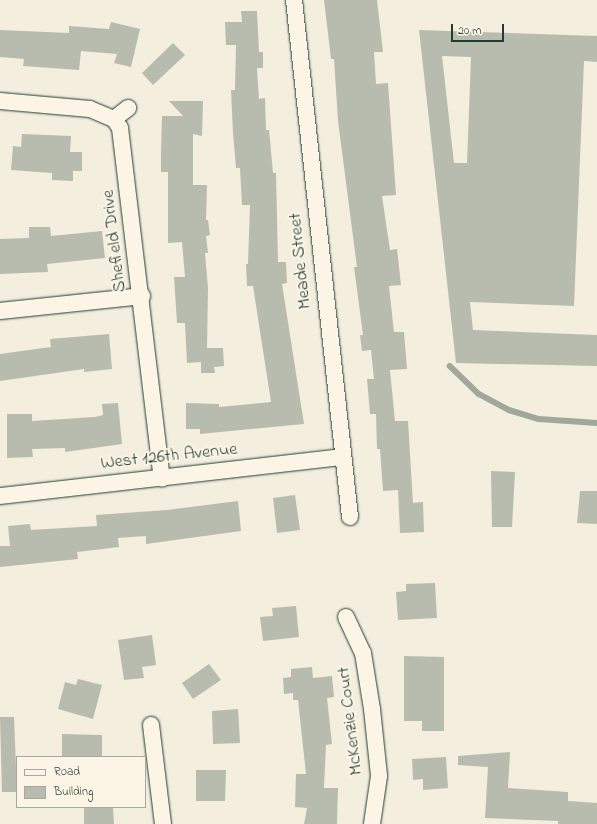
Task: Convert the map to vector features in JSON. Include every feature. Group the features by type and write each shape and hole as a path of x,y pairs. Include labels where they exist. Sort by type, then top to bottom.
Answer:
{"street":[{"name":"Meade Street","path":"294,0 342,457 350,517"},
{"path":"0,101 73,106 90,109 114,119 128,108"},
{"name":"Shefield Drive","path":"114,119 123,138 162,478"},
{"path":"0,311 142,296"},
{"name":"West 126th Avenue","path":"0,496 342,457"},
{"name":"McKenzie Court","path":"346,617 363,653 372,709 379,776 372,824"},
{"path":"151,724 163,824"}],"building":[{"path":"324,0 377,0 383,52 374,52 376,84 388,83 396,195 382,196 390,250 397,249 401,285 389,286 394,332 404,332 407,369 390,370 395,421 408,421 413,503 423,502 424,532 400,533 398,490 383,491 380,449 377,449 376,414 370,414 367,379 374,379 371,350 362,351 360,335 363,335 354,267 357,267 338,121 334,59 331,59"},
{"path":"241,11 257,11 259,52 263,52 263,68 257,68 259,99 265,98 266,130 269,130 273,173 276,173 278,262 286,262 287,283 282,284 304,424 200,434 200,429 186,429 186,403 219,404 219,407 271,402 253,286 247,286 246,264 248,264 250,205 242,205 240,168 236,168 231,90 235,90 236,45 226,45 225,22 242,22"},
{"path":"111,22 140,29 131,67 114,63 117,54 81,51 79,70 23,66 24,59 0,57 0,30 69,33 69,26 109,29"},
{"path":"419,30 597,36 597,62 584,61 574,306 470,302 473,330 597,335 597,366 456,363","holes":["442,56 471,57 467,163 454,163"]},
{"path":"173,43 185,55 153,85 142,73"},
{"path":"169,101 203,101 202,136 193,134 193,185 207,185 206,220 208,220 210,235 206,236 208,253 205,253 208,288 207,348 223,348 224,366 214,367 215,373 201,373 201,362 187,363 185,323 177,323 174,277 185,277 182,242 168,243 168,172 161,172 162,116 183,116"},
{"path":"22,134 71,136 70,152 82,152 82,171 73,171 73,181 52,180 52,173 11,170 13,146 21,147"},
{"path":"29,227 50,227 51,236 102,231 105,258 47,264 48,272 0,274 0,239 29,238"},
{"path":"109,334 112,369 84,372 84,369 0,381 0,354 51,347 50,339"},
{"path":"118,403 122,444 65,452 65,448 32,449 33,457 7,458 7,414 32,414 32,421 95,417 103,415 102,404"},
{"path":"491,471 515,472 512,527 492,527"},
{"path":"580,491 597,491 597,524 577,523"},
{"path":"295,495 300,530 277,533 273,498"},
{"path":"238,501 241,531 146,544 146,536 118,538 119,547 77,552 78,559 0,567 0,546 10,546 8,526 30,524 31,530 97,526 96,515 167,510"},
{"path":"435,583 437,618 398,620 396,592 406,591 406,584"},
{"path":"296,606 299,637 263,641 260,617 273,616 272,608"},
{"path":"152,635 156,665 142,667 144,678 124,680 118,640"},
{"path":"404,656 444,657 444,731 422,731 422,721 404,721"},
{"path":"209,664 221,680 193,699 182,683"},
{"path":"312,667 313,678 332,676 334,697 327,698 332,744 326,745 324,788 338,788 337,824 304,824 307,808 295,807 296,774 306,774 298,700 293,700 293,693 284,694 283,678 291,677 291,669"},
{"path":"78,679 102,685 93,719 58,709 65,682 76,685"},
{"path":"238,709 240,743 213,744 212,711"},
{"path":"0,717 14,717 16,792 2,792"},
{"path":"62,734 102,735 102,756 62,756"},
{"path":"510,752 508,788 568,792 568,801 597,803 597,824 558,824 558,821 485,818 488,767 458,765 458,756"},
{"path":"446,757 448,788 423,790 423,779 413,780 412,759"},
{"path":"196,770 226,770 225,801 196,801"},
{"path":"84,808 113,808 114,824 84,824"}],"waterway":[{"path":"450,366 479,394 509,410 539,419 597,423"}]}
